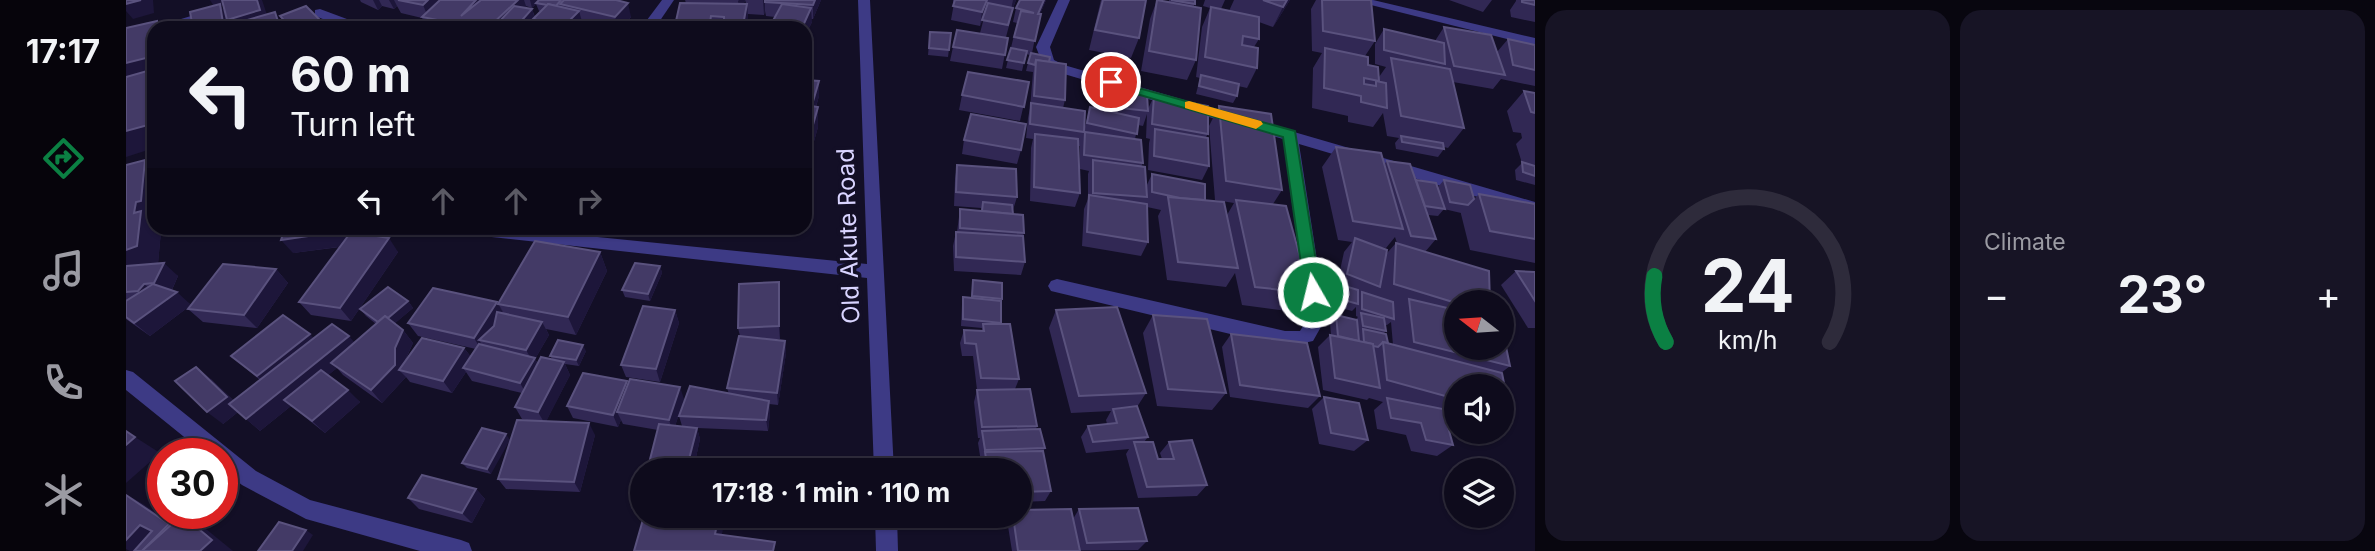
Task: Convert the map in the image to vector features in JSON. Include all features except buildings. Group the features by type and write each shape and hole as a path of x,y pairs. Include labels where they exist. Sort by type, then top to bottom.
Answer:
{"street":[{"path":"653,21 668,0"},
{"name":"Old Akute Road","path":"864,0 883,458"},
{"path":"1064,0 1043,47 1048,62 1535,208"},
{"path":"1357,0 1535,42"},
{"path":"320,13 340,21"},
{"path":"187,21 191,20"},
{"path":"1057,286 1285,339 1303,340 1312,333 1317,318 1290,134"},
{"path":"519,235 876,272"},
{"path":"126,378 200,438"},
{"path":"238,469 249,478 306,509 461,551"},
{"path":"886,528 887,551"}],"slow traffic":[{"path":"1189,105 1256,124"}],"route":[{"path":"1111,82 1290,134 1313,292"}]}
